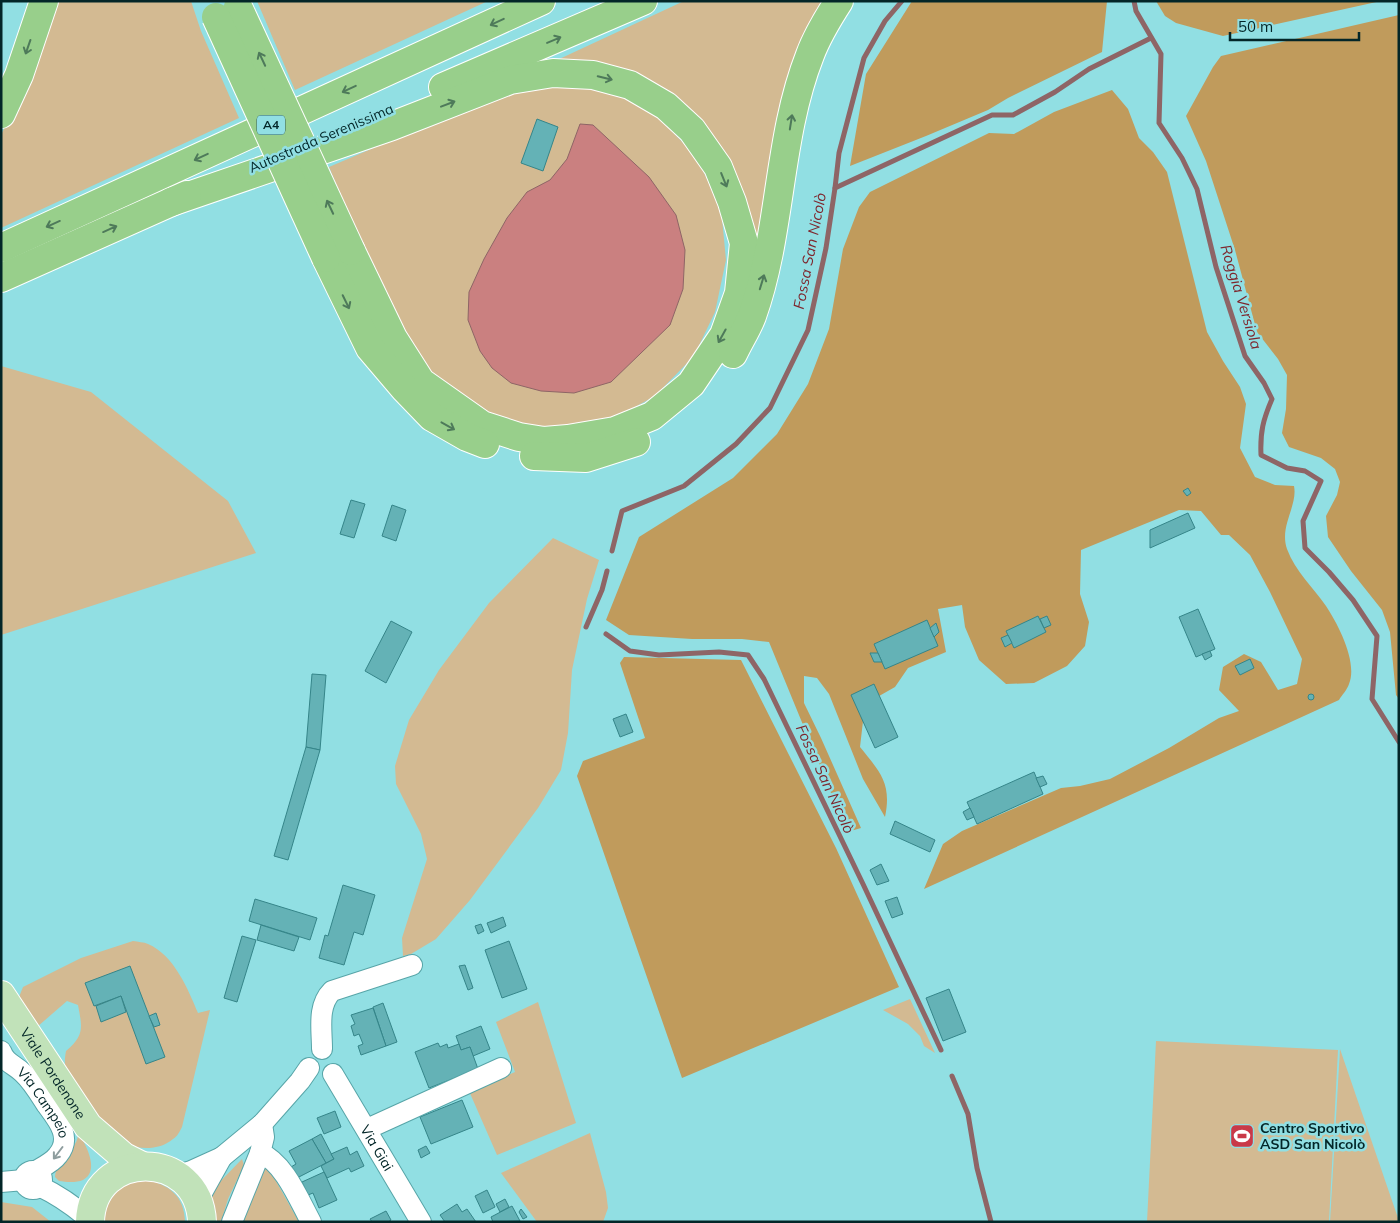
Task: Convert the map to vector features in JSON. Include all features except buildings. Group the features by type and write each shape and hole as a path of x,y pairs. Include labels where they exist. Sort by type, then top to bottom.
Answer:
{"highway":[{"path":"1,114 19,75 44,1"},
{"name":"A4","path":"1,248 541,1"},
{"name":"Autostrada Serenissima","path":"1,278 171,202 642,1"},
{"path":"224,7 338,254 370,348 432,417 467,437 506,452 544,458 586,458 636,442 680,412 710,387 733,354 751,318 765,273 792,114 810,55 838,1"},
{"path":"171,202 392,126 510,80 553,73 593,75 630,85 666,106 692,130 718,167 732,202 744,242 740,293 724,335 690,384 652,416 615,432 544,441 519,437 482,425 421,382 338,254"}],"main road":[{"name":"Viale Pordenone","path":"1,994 12,1055 48,1067 88,1126 124,1157 142,1166"},
{"name":"Viale Pordenone","path":"88,1126 100,1168 100,1190"},
{"name":"Viale Pordenone","path":"90,1221 93,1204 107,1181 117,1173 129,1168 142,1166 162,1168 177,1175 188,1185 200,1211"}],"street":[{"path":"322,1049 322,1012 325,998 332,990 412,965"},
{"path":"322,1049 332,1052 337,1066 329,1077 319,1078 314,1076 308,1064 311,1055 322,1049"},
{"name":"Via Campeio","path":"12,1055 16,1068 27,1078 58,1120 64,1133 65,1139 58,1156 33,1179"},
{"path":"177,1175 222,1157 262,1124 309,1068"},
{"path":"367,1129 502,1068"},
{"name":"Via Giai","path":"333,1074 421,1222"},
{"path":"232,1222 260,1154 264,1137 262,1124"},
{"path":"260,1154 268,1156 282,1171 311,1222"},
{"path":"200,1211 222,1157"},
{"path":"1,1182 33,1179 58,1195 90,1221"}],"shaded area":[{"path":"55,1 191,1 201,31 239,118 1,228 1,135 37,60"},
{"path":"257,1 488,1 295,90"},
{"path":"684,1 826,1 811,26 783,90 750,282 698,124 555,61"},
{"path":"912,1 1107,1 1102,52 1008,98 988,110 850,166 866,74"},
{"path":"1156,1 1381,1 1223,36 1176,23 1165,16"},
{"path":"1399,15 1399,699 1396,695 1390,632 1382,610 1351,571 1328,537 1326,516 1337,495 1340,482 1335,469 1321,458 1289,447 1282,433 1286,409 1287,375 1278,359 1257,332 1235,250 1206,161 1186,116 1221,56"},
{"path":"565,81 619,94 656,115 696,156 721,208 726,260 715,312 694,356 655,396 597,428 550,430 520,426 486,413 446,390 420,362 387,306 329,167 523,84"},
{"path":"1112,90 1128,109 1139,138 1153,152 1167,172 1207,332 1240,387 1246,404 1240,448 1255,477 1275,485 1294,486 1295,494 1285,532 1287,549 1295,565 1326,606 1341,633 1351,665 1349,684 1339,700 924,889 943,844 962,831 1061,788 1110,779 1169,748 1219,718 1239,711 1219,690 1223,667 1244,654 1261,662 1278,690 1297,684 1302,659 1250,555 1229,535 1221,535 1201,511 1179,510 1081,550 1080,594 1089,622 1085,646 1067,666 1034,683 1006,684 979,660 965,627 962,605 938,609 946,652 908,668 895,687 865,704 860,747 883,779 887,795 885,817 863,779 829,694 817,678 804,676 804,703 861,828 847,832 769,642 742,639 692,639 629,635 606,620 639,537 733,478 777,434 808,384 829,329 843,249 859,207 870,192 989,133 1014,134 1054,112"},
{"path":"580,124 593,125 649,177 676,215 685,250 683,289 670,325 611,382 574,393 541,391 511,383 492,368 480,351 468,320 469,292 484,259 507,218 527,192 550,180 567,159"},
{"path":"1,366 91,392 228,501 256,553 1,635"},
{"path":"553,538 599,560 587,599 572,670 568,733 561,770 538,808 470,900 436,939 411,954 403,956 402,938 427,859 421,834 396,784 395,766 409,720 439,670 489,603"},
{"path":"624,657 741,660 836,848 899,987 682,1078 577,776 583,761 645,738 620,663"},
{"path":"133,941 143,942 157,949 173,964 190,994 198,1013 210,1010 182,1127 176,1137 168,1143 150,1148 132,1146 120,1140 93,1110 69,1076 65,1062 66,1051 76,1040 81,1030 78,1005 67,1001 37,1027 17,1002 23,987 81,958"},
{"path":"910,999 935,1053 924,1046 920,1036 908,1024 883,1010"},
{"path":"538,1002 576,1123 497,1155 469,1091 515,1072 496,1022"},
{"name":"Centro Sportivo ASD San Nicolò","path":"1156,1041 1338,1050 1329,1222 1147,1222"},
{"path":"1340,1049 1399,1221 1399,1222 1330,1222"},
{"path":"38,1078 65,1113 85,1145 91,1159 90,1172 83,1180 65,1182 59,1181 55,1177 56,1171 73,1147 78,1136"},
{"path":"590,1133 606,1192 608,1208 603,1222 537,1222 501,1173"},
{"path":"242,1159 244,1165 228,1199 221,1222 211,1222 209,1199 214,1188"},
{"path":"267,1165 299,1222 241,1222"},
{"path":"145,1179 161,1184 174,1193 182,1205 185,1222 101,1222 103,1211 120,1186"},
{"path":"1,1202 32,1207 51,1222 1,1222"}],"waterway":[{"path":"835,188 839,153 864,58 885,21 902,1"},
{"name":"Roggia Versiola","path":"1134,1 1136,11 1161,54 1159,123 1182,158 1197,189 1216,267 1245,356 1264,383 1272,399 1263,426 1261,455 1287,468 1305,471 1321,481 1303,521 1305,548 1353,600 1377,636 1372,699 1399,742"},
{"name":"Fossa San Nicolò","path":"612,551 622,511 684,486 736,444 770,408 808,330 826,248 835,188 992,115 1013,115 1055,92 1089,69 1151,38"},
{"name":"Fossa San Nicolò","path":"586,627 602,590 607,571"},
{"name":"Fossa San Nicolò","path":"606,634 630,651 659,655 719,652 748,655 764,679 941,1050"},
{"name":"Fossa San Nicolò","path":"952,1076 968,1114 977,1168 991,1222"}],"place":[{"name":"Centro Sportivo ASD San Nicolò","path":"1242,1136"}]}
